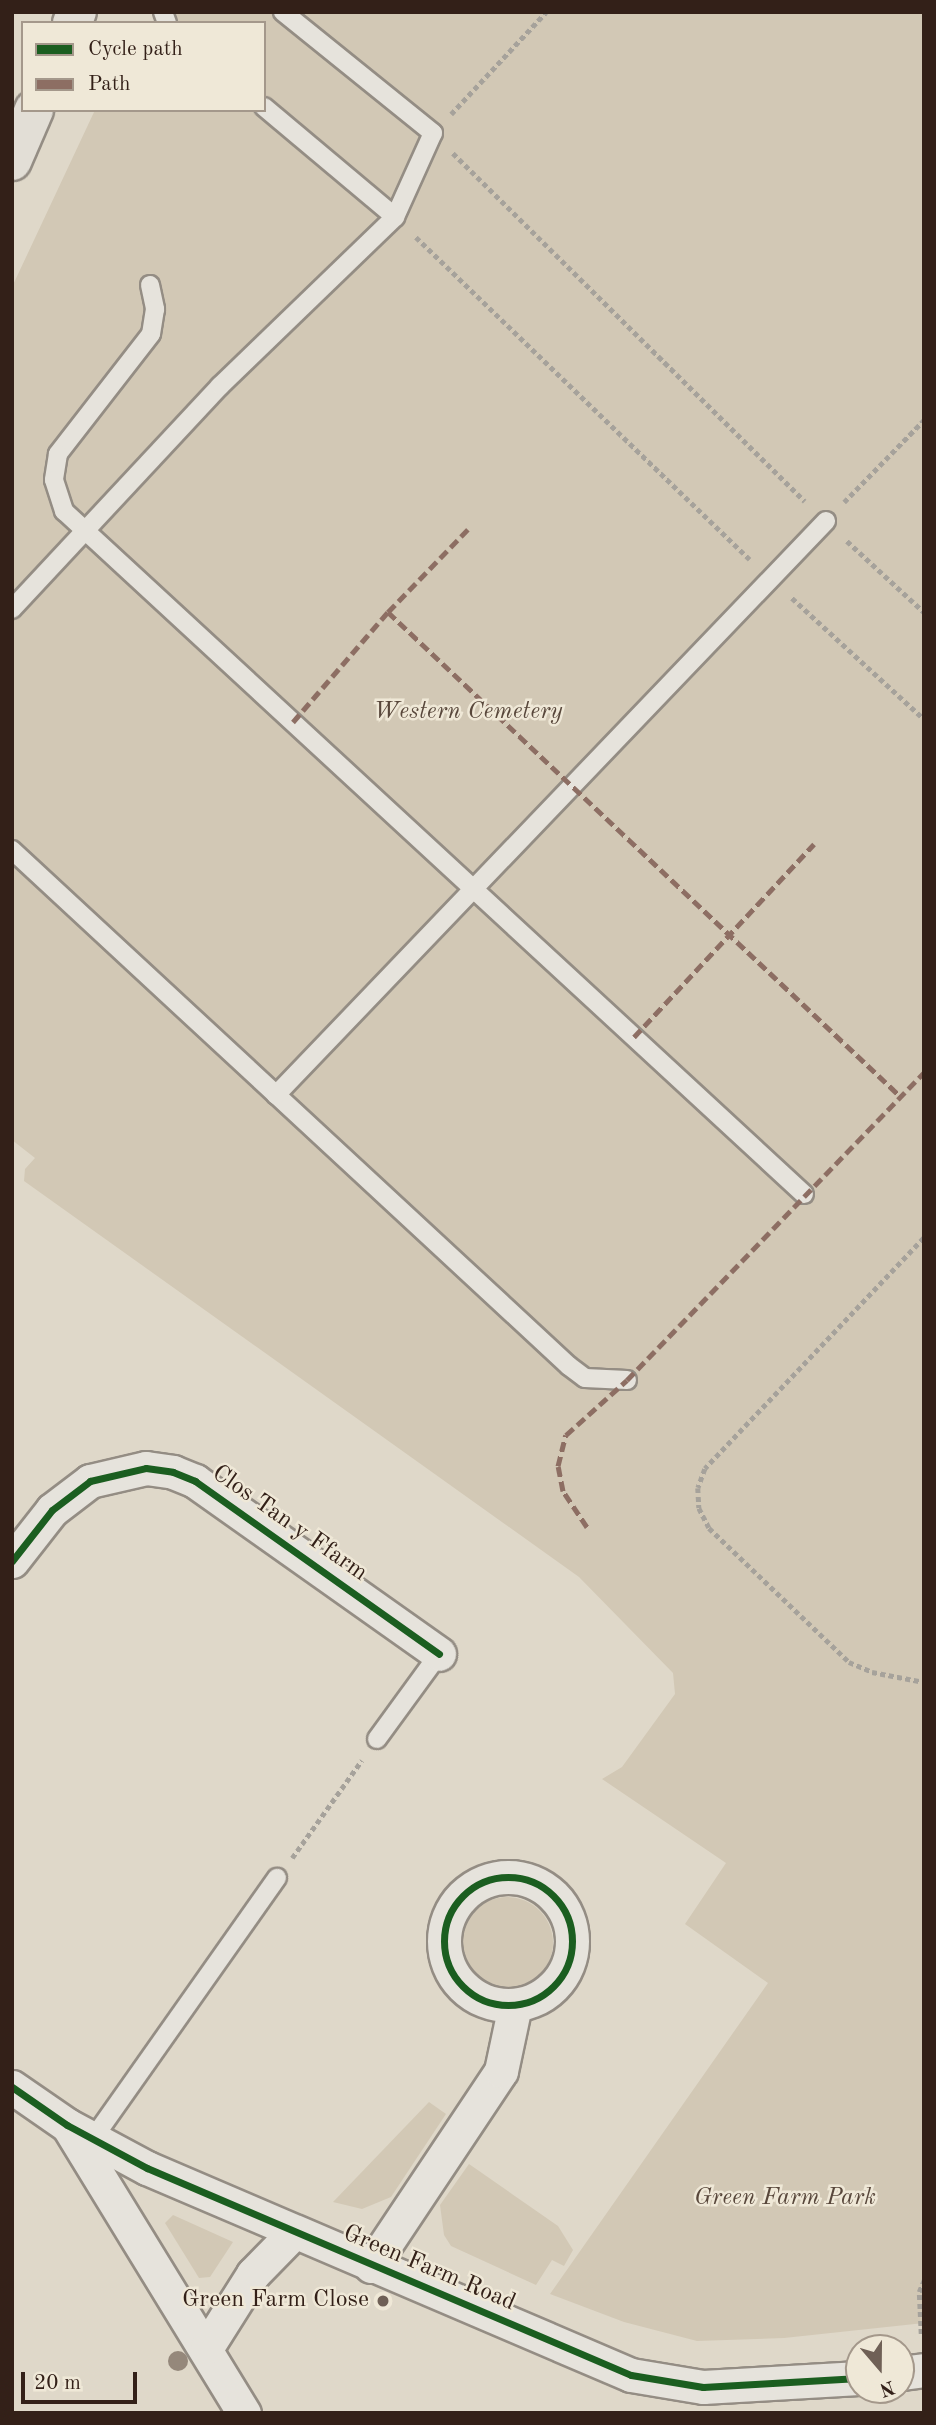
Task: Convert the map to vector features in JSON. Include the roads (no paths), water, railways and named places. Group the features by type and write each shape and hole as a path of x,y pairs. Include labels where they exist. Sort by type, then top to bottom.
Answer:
{"highway":[{"path":"12,161 33,112"}],"street":[{"name":"Clos Tan y Ffarm","path":"12,1561 52,1510 90,1481 146,1468 173,1472 195,1481 439,1654"},
{"path":"371,2266 501,2071 515,2005"},
{"name":"Green Farm Road","path":"12,2087 80,2132 293,2233 631,2375 671,2385 736,2388 845,2379"},
{"path":"80,2132 244,2413"},
{"path":"207,2347 253,2274 293,2233"}],"lane":[{"path":"12,609 220,386 395,216 433,134 283,12"},
{"path":"266,109 395,216"},
{"path":"150,285 155,309 151,334 58,454 54,480 58,499 84,533 475,888 804,1194"},
{"path":"276,1095 826,522"},
{"path":"12,850 569,1367 584,1378 627,1380"},
{"path":"377,1739 439,1654"},
{"path":"80,2132 278,1878"}],"place":[{"name":"Green Farm Close","path":"383,2301"}],"park label":[{"name":"Western Cemetery","path":"468,713"},
{"name":"Green Farm Park","path":"785,2199"}]}
